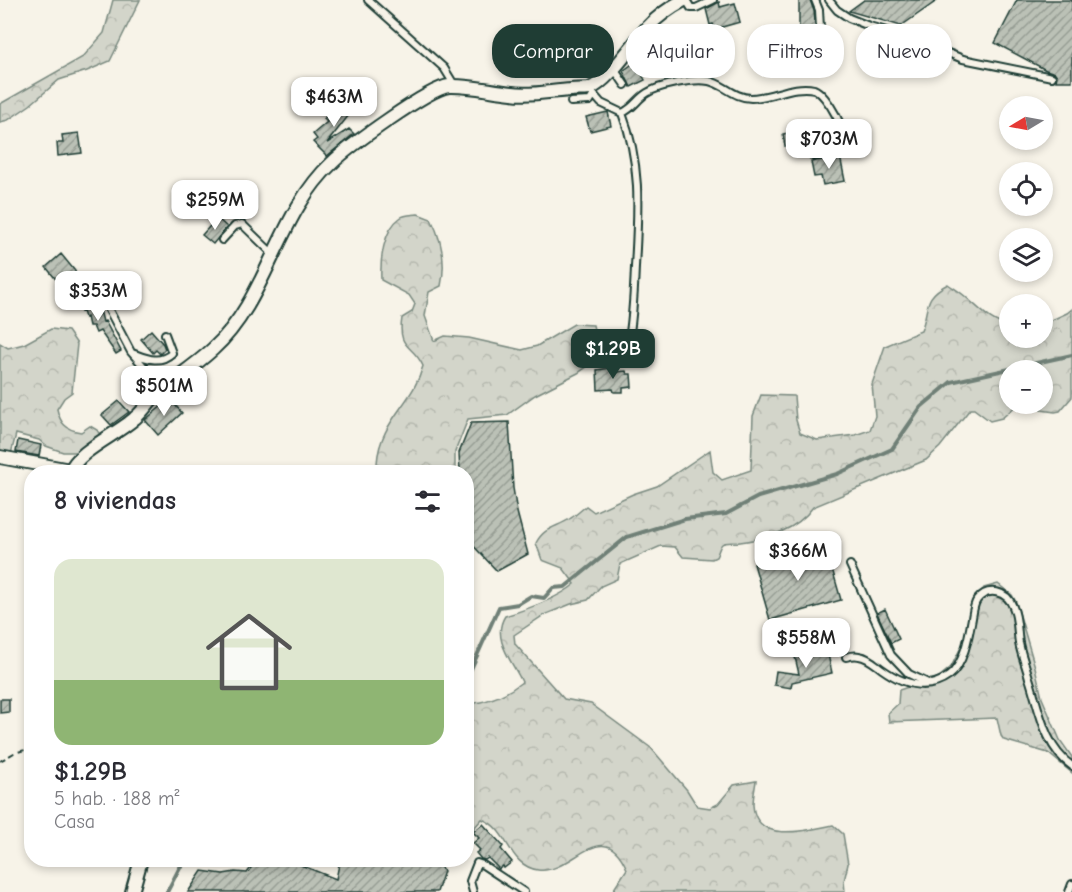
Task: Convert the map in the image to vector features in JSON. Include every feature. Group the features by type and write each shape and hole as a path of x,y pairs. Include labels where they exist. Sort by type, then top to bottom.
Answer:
{"street":[{"path":"614,68 649,26 667,9 685,0"},
{"path":"71,465 136,418 162,388 180,377 229,333 274,256 289,223 316,179 333,161 437,89 455,86 513,93 591,92 604,78"},
{"path":"0,457 37,465"},
{"path":"132,892 139,867"}],"lane":[{"path":"368,0 444,68 455,86"},
{"path":"685,0 696,9 713,0"},
{"path":"815,0 819,10 820,24"},
{"path":"829,0 837,10 849,18 869,26 908,36 963,59 1052,77"},
{"path":"614,68 625,85"},
{"path":"622,112 637,104 648,92 696,80 710,81 731,93 751,98 796,89 815,90 824,96 832,108 845,141 843,147 834,153 813,156"},
{"path":"571,102 590,101 591,92"},
{"path":"591,92 600,103 622,112"},
{"path":"622,112 639,187 632,326 628,345"},
{"path":"222,240 235,226 242,224 274,256"},
{"path":"91,293 100,293 131,352 162,388"},
{"path":"131,352 156,361 167,357 172,353 165,334"},
{"path":"850,565 891,655 909,674 930,684"},
{"path":"846,657 857,655 865,658 910,685 941,682 952,674 961,660 976,602 984,594 997,591 1012,604 1016,613 1019,644 1042,722 1055,750 1072,766"},
{"path":"473,892 471,881 477,863 524,892"},
{"path":"1069,892 1072,884"}],"path":[{"path":"0,761 24,750"}],"green space":[{"path":"113,0 140,0 110,61 59,80 30,105 8,120 0,122 0,104 83,57 104,33"},
{"path":"418,214 431,219 442,252 441,286 429,292 425,316 434,341 445,336 469,338 522,350 537,346 574,324 593,325 597,343 595,361 578,373 535,395 507,415 468,419 455,452 455,465 379,465 377,463 384,435 412,391 423,366 402,336 402,318 412,312 415,304 409,295 381,280 382,255 386,238 394,223 407,215"},
{"path":"948,284 982,312 999,322 999,348 1053,348 1053,319 1072,309 1072,397 1060,411 1053,412 1053,360 999,360 999,414 1007,414 1002,418 990,421 974,409 970,409 940,447 926,460 813,507 798,522 781,532 761,538 724,543 716,557 712,559 683,557 675,547 661,546 620,564 617,579 601,586 588,600 544,615 514,635 515,644 564,699 591,704 651,748 687,790 697,806 710,808 718,804 734,785 756,781 753,805 756,818 763,826 784,832 833,825 843,834 848,864 844,881 845,892 612,892 627,869 618,853 608,846 597,846 551,869 538,870 520,861 491,824 482,819 474,828 474,703 510,691 522,682 504,649 500,633 501,624 505,616 551,599 575,584 563,568 542,560 536,543 543,533 573,517 586,506 594,512 657,486 710,450 713,472 722,480 751,470 753,416 761,395 794,396 796,420 800,433 817,440 855,435 870,430 875,416 872,384 885,346 921,331 930,299"},
{"path":"51,329 68,331 77,344 72,392 64,398 57,409 60,418 71,430 81,432 90,426 97,430 101,437 75,452 63,452 46,446 39,440 16,434 11,454 0,452 0,343 8,348 24,344"},
{"path":"998,584 1012,595 1016,602 1042,698 1060,740 1072,757 1072,773 1048,753 1004,740 997,718 889,722 888,713 898,704 899,690 939,677 951,667 966,637 967,623 981,592 984,588"}],"building":[{"path":"799,0 810,0 815,24 799,24"},
{"path":"864,0 938,0 904,24 894,24 849,11"},
{"path":"1017,0 1072,0 1072,81 1056,81 1055,73 995,43"},
{"path":"719,2 720,7 735,3 740,22 710,24 706,9"},
{"path":"626,78 644,78 645,80 631,87"},
{"path":"340,99 356,106 327,143 349,129 354,134 327,156 313,142 317,139 313,134 327,122 324,119"},
{"path":"608,112 611,126 590,131 586,117"},
{"path":"802,130 805,142 785,146 783,134"},
{"path":"79,133 82,153 58,156 57,143 63,143 62,135"},
{"path":"840,156 845,181 823,185 821,176 814,177 811,162"},
{"path":"217,218 227,227 213,244 202,235"},
{"path":"61,254 75,271 80,297 68,298 67,293 46,267"},
{"path":"97,298 103,322 105,321 121,351 116,354 100,331 96,333 93,326 89,326 87,317 85,318 83,311 81,312 79,302"},
{"path":"151,330 165,349 160,354 156,350 153,353 141,339"},
{"path":"616,367 616,372 626,371 627,374 631,374 632,387 623,388 623,392 614,392 613,389 598,390 597,370"},
{"path":"170,399 182,413 158,435 145,420"},
{"path":"119,401 129,412 111,425 102,415"},
{"path":"509,422 513,488 528,554 497,571 474,547 474,465 460,465 459,453 471,423"},
{"path":"18,440 41,445 39,456 16,452"},
{"path":"825,544 841,600 770,620 754,564"},
{"path":"885,609 899,639 891,643 877,613"},
{"path":"827,650 832,673 792,682 791,688 774,685 776,671 799,674 795,657"},
{"path":"0,699 9,699 9,712 0,713"},
{"path":"483,824 503,846 501,849 512,862 499,869 488,858 481,859 476,853 480,850 474,842 479,838 474,831"},
{"path":"252,867 306,867 336,879 339,867 440,867 444,871 437,892 188,892 202,871 223,874 247,873"}],"waterway":[{"path":"474,662 499,607 518,604 531,596 544,598 553,588 565,587 627,537 685,519 726,514 758,497 837,474 892,449 921,407 951,382 1072,355"},
{"path":"167,892 180,867"}]}
